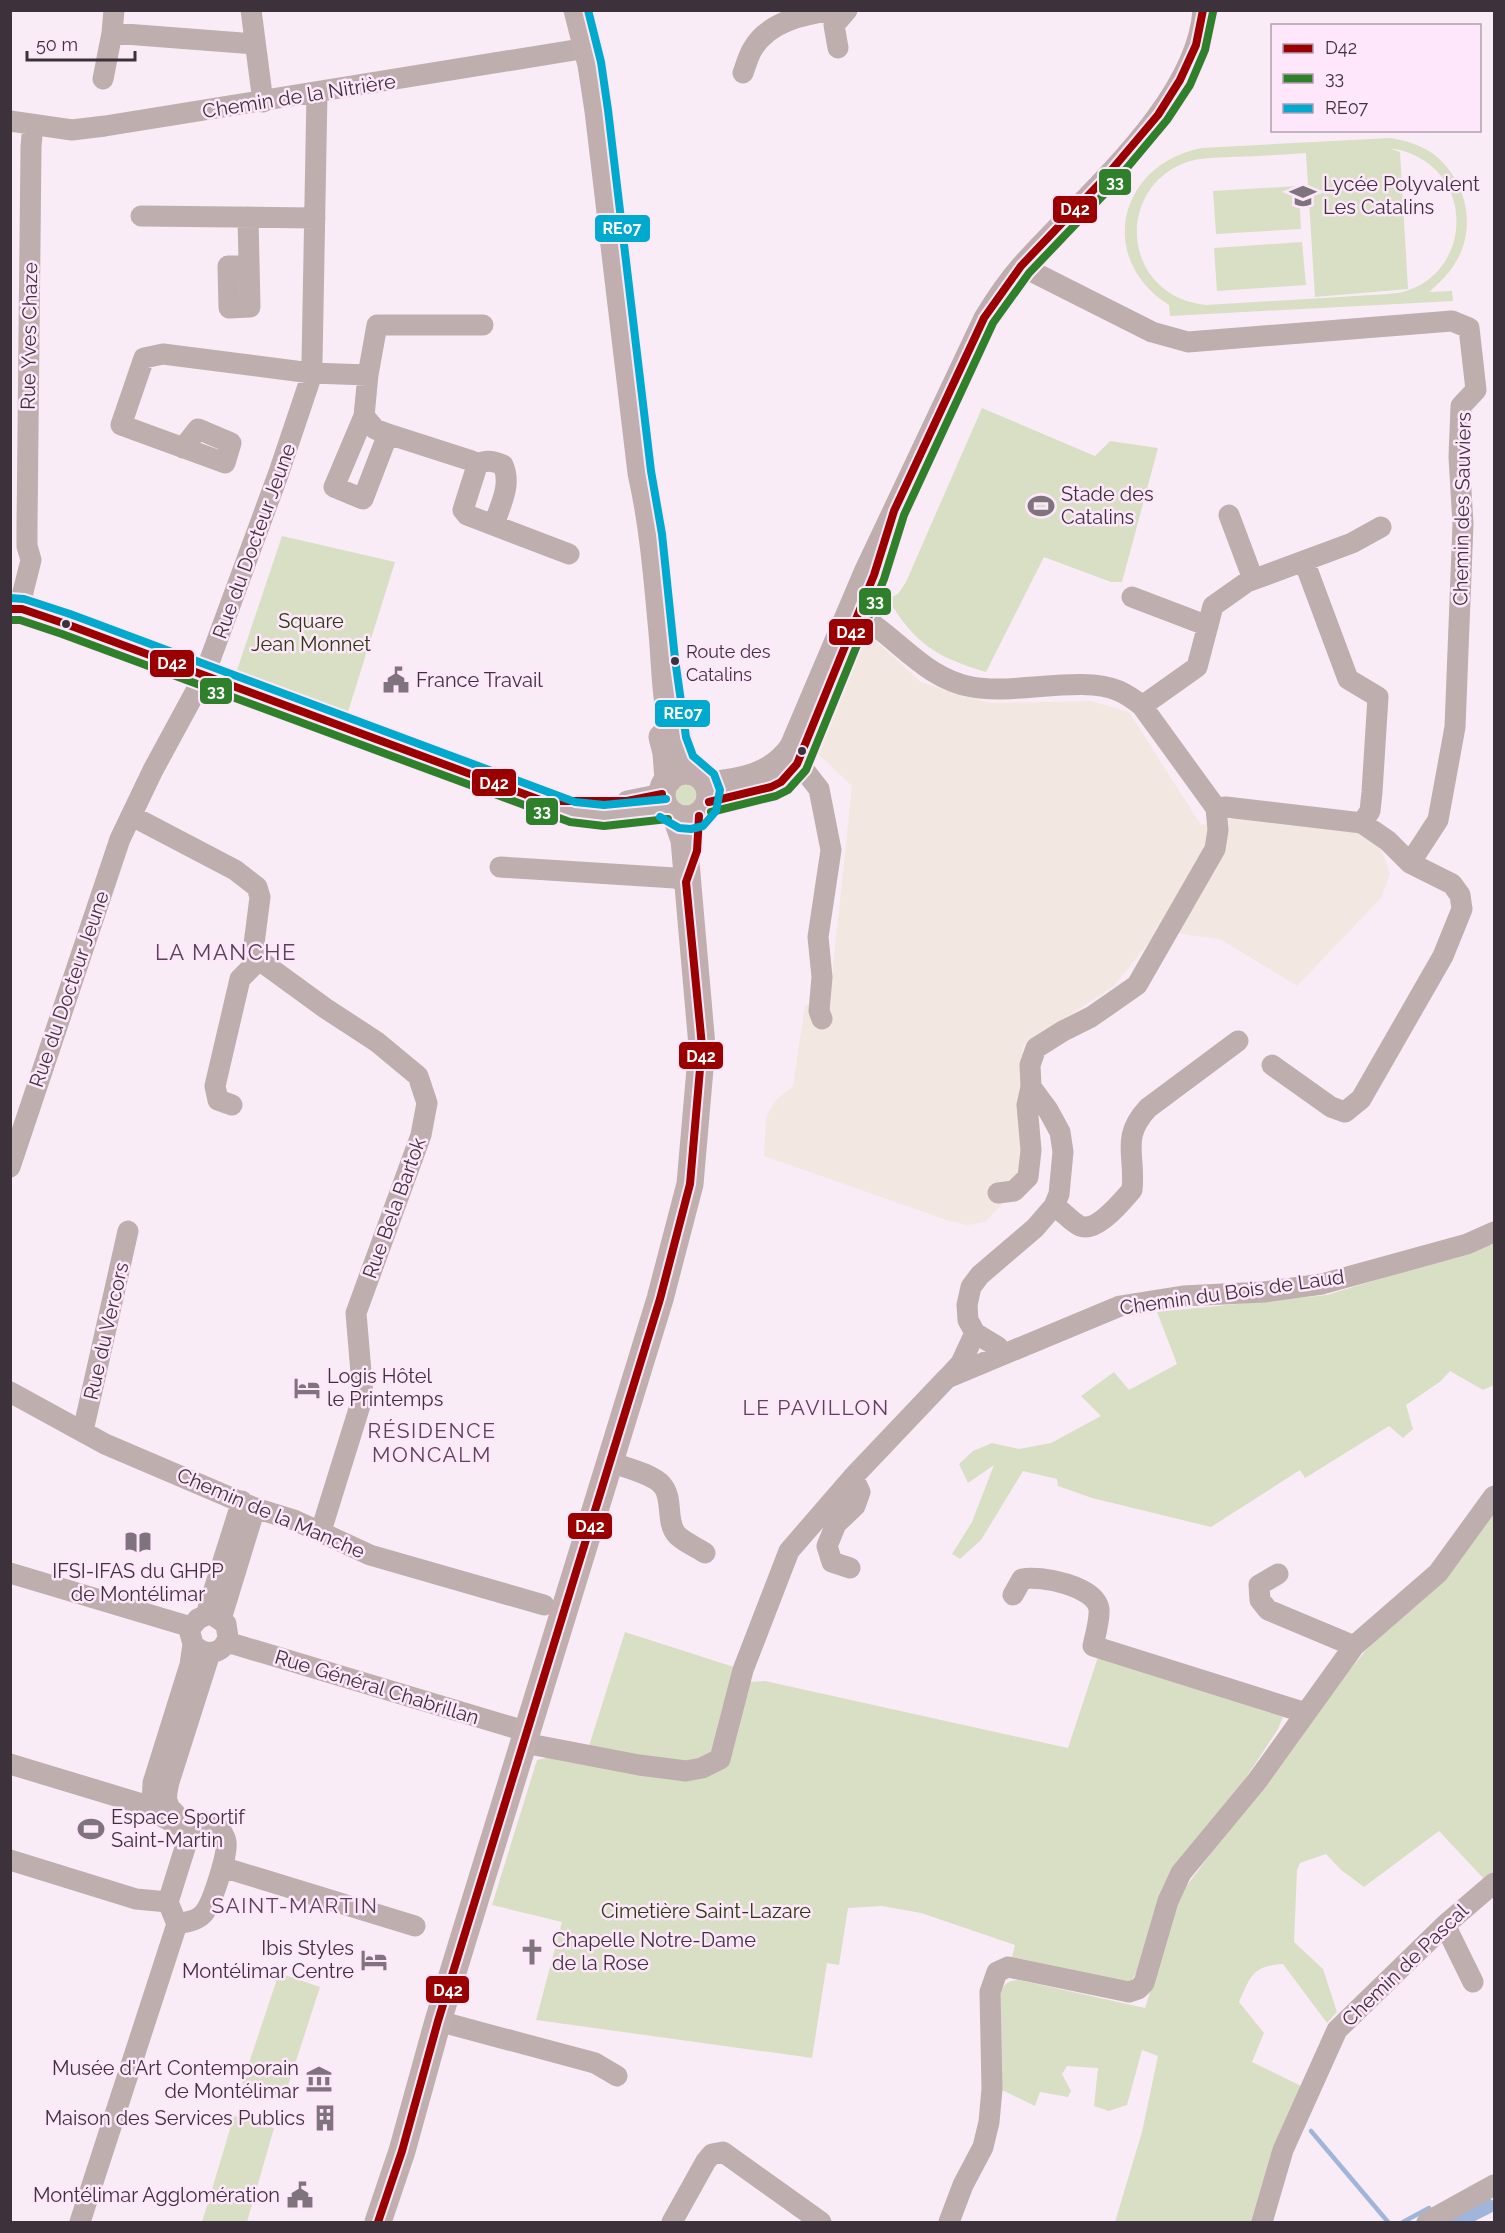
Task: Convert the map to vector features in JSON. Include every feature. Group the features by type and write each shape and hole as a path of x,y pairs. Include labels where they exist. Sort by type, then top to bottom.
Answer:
{"main road":[{"path":"378,2223 402,2151 438,2021 526,1737 554,1608 610,1462 660,1299 690,1184 702,1046 686,882 685,796 671,716 650,513 641,473 598,111 587,48 576,10"}],"street":[{"path":"103,79 114,10"},
{"path":"251,10 263,102"},
{"path":"743,73 752,50 765,34 804,14 835,10"},
{"path":"838,48 834,25 847,10"},
{"path":"797,764 853,612 894,511 984,318 1000,291 1021,266 1141,138 1175,90 1192,60 1203,21 1203,10"},
{"path":"112,33 255,44"},
{"name":"Chemin de la Nitrière","path":"10,121 72,130 263,102 587,48"},
{"name":"Rue du Docteur Jeune","path":"10,1167 120,839 153,770 204,676 278,475 311,373 317,93"},
{"name":"Rue Yves Chaze","path":"16,609 31,560 27,546 19,418 33,125"},
{"path":"141,216 315,218"},
{"path":"248,217 249,266"},
{"name":"Chemin des Sauviers","path":"1021,266 1152,332 1188,342 1452,321 1468,328 1476,390 1461,406 1459,457 1463,524 1455,727 1438,820 1410,863"},
{"path":"388,434 363,499 334,487 363,416 377,325 483,325"},
{"path":"183,448 121,425 144,358 163,354 311,373 368,375"},
{"path":"363,416 375,429 472,461 476,469 463,510 467,515 569,554"},
{"path":"474,465 493,460 503,465 508,476 494,525"},
{"path":"1227,515 1253,579"},
{"path":"1142,706 1197,667 1214,606 1253,579 1352,543 1381,527"},
{"name":"Rue Yves Chaze","path":"10,576 27,546"},
{"path":"1304,561 1348,679 1378,697 1370,811 1362,823"},
{"path":"1132,597 1208,626"},
{"path":"16,609 543,801 627,801 685,796 732,779 777,774 801,788 819,789"},
{"path":"853,612 870,621 916,661 952,682 973,688 1009,690 1091,685 1117,690 1142,706 1216,808 1218,830 1215,849 1137,985 1091,1017 1036,1048 1030,1065 1031,1087 1027,1105 1031,1150 1028,1177 1014,1191 998,1193"},
{"path":"777,774 853,612"},
{"path":"777,774 786,762 797,764 819,789 831,850 818,937 822,977 819,1011 822,1019"},
{"path":"1216,808 1238,808 1362,823 1388,841 1410,863 1452,884 1460,895 1462,909 1443,956 1361,1099 1345,1112 1338,1110 1272,1065"},
{"path":"132,816 236,870 257,887 260,897 254,944 259,960 240,979 215,1086 218,1100 232,1105"},
{"path":"500,867 675,878 686,882"},
{"name":"Rue Bela Bartok","path":"259,960 309,997 377,1042 418,1076 427,1103 421,1135 356,1314 357,1350 363,1396 321,1531"},
{"path":"1054,1206 1079,1226 1086,1228 1102,1220 1116,1209 1132,1190 1130,1142 1133,1128 1139,1118 1148,1108 1238,1041"},
{"path":"1002,1354 998,1347 975,1333 968,1320 971,1287 980,1275 1035,1228 1054,1206 1059,1194 1063,1152 1059,1132 1048,1110 1031,1087"},
{"name":"Rue du Vercors","path":"82,1431 128,1232"},
{"name":"Chemin du Bois de Laud","path":"526,1737 639,1765 686,1771 702,1768 720,1759 743,1670 789,1551 854,1477 947,1378 1120,1306 1183,1296 1264,1292 1322,1284 1467,1244 1494,1232"},
{"path":"947,1378 961,1363 975,1333"},
{"name":"Chemin de la Manche","path":"10,1392 105,1444 248,1505 321,1531 370,1555 554,1608"},
{"path":"610,1462 652,1478 663,1485 667,1494 673,1527 677,1534 705,1553"},
{"path":"850,1568 832,1562 827,1546 836,1524 855,1506 860,1492 854,1477"},
{"path":"949,2223 963,2185 983,2147 989,2122 992,2089 990,1992 997,1972 1008,1967 1129,1992 1138,1989 1144,1983 1168,1901 1181,1873 1257,1781 1353,1646 1438,1573 1494,1496"},
{"path":"196,1830 168,1808 166,1803 169,1782 208,1633 248,1505"},
{"name":"Rue Général Chabrillan","path":"10,1573 208,1633 526,1737"},
{"path":"1278,1574 1260,1585 1260,1600 1268,1610 1353,1646"},
{"path":"1013,1595 1022,1579 1033,1576 1077,1587 1093,1596 1099,1609 1093,1646 1306,1713"},
{"path":"152,1807 153,1783 186,1680 208,1633"},
{"path":"10,1764 152,1807 159,1815 187,1830 220,1829 226,1841 222,1867 212,1898 203,1914 192,1921 177,1924"},
{"path":"80,2223 177,1924 168,1902 196,1830"},
{"path":"10,1860 136,1899 168,1902"},
{"path":"222,1867 416,1926"},
{"name":"Chemin de Pascal","path":"1262,2223 1283,2150 1337,2030 1445,1925 1494,1883"},
{"path":"1445,1925 1473,1982"},
{"path":"438,2021 595,2063 617,2076"},
{"path":"672,2223 706,2161 712,2154 723,2152 822,2223"},
{"path":"1427,2223 1494,2185"}],"shaded area":[{"path":"871,636 921,682 960,695 991,703 1091,701 1129,712 1201,825 1247,816 1363,832 1381,848 1390,874 1381,898 1297,986 1220,939 1187,935 1158,925 1150,941 1114,986 1023,1046 1020,1115 1021,1184 985,1222 967,1225 949,1221 764,1156 766,1117 775,1101 793,1086 805,1005 829,1004 852,786 818,754 856,641"}],"green space":[{"path":"1390,138 1427,150 1448,168 1456,180 1466,208 1467,223 1461,251 1448,273 1429,292 1452,291 1453,301 1170,316 1169,305 1146,286 1132,263 1125,240 1127,216 1135,193 1151,173 1173,158 1201,148","holes":["1391,149 1401,150 1429,164 1443,179 1452,196 1456,215 1455,234 1450,253 1440,269 1425,282 1406,291 1206,305 1186,301 1167,291 1152,277 1142,260 1137,223 1142,205 1151,188 1164,174 1182,164 1201,159 1306,153 1315,297 1408,289 1400,152"]},
{"path":"1299,186 1301,229 1216,234 1213,191"},
{"path":"1302,242 1306,285 1217,291 1214,248"},
{"name":"Stade des Catalins","path":"982,408 1095,456 1110,441 1158,448 1122,582 1111,582 1044,557 986,672 953,661 928,647 908,627 888,599 898,594 906,582"},
{"name":"Square Jean Monnet","path":"282,536 395,562 347,715 236,673"},
{"path":"687,784 696,787 699,796 696,805 687,808 678,805 675,796 678,787"},
{"path":"1494,1244 1494,1385 1483,1390 1450,1371 1441,1381 1406,1405 1413,1429 1403,1438 1389,1426 1305,1478 1300,1470 1211,1527 1092,1498 1058,1486 1057,1479 1023,1471 981,1540 960,1559 952,1554 972,1522 994,1465 968,1483 959,1464 973,1451 992,1443 1019,1449 1051,1443 1101,1416 1081,1396 1114,1372 1129,1390 1177,1364 1157,1312 1327,1295"},
{"path":"1494,1508 1494,1872 1485,1880 1439,1831 1364,1887 1341,1870 1326,1854 1300,1863 1297,1870 1294,1942 1323,1969 1337,2012 1327,2023 1283,1964 1265,1967 1254,1974 1239,2002 1264,2033 1252,2062 1303,2087 1256,2222 1115,2222 1142,2132 1158,2056 1142,2050 1127,2105 1109,2111 1094,2106 1098,2068 1067,2066 1062,2074 1071,2091 1068,2097 1040,2092 1035,2106 1002,2090 998,1997 1008,1982 1019,1980 1145,2008 1179,1896 1333,1690 1377,1637"},
{"path":"625,1632 737,1668 714,1748 708,1759 694,1764 588,1749"},
{"name":"Cimetière Saint-Lazare","path":"1099,1654 1283,1717 1278,1729 1240,1787 1130,1984 1012,1957 1015,1945 921,1913 882,1906 848,1908 839,1965 827,1963 812,2058 536,2020 562,1922 492,1905 537,1760 551,1757 696,1780 718,1770 750,1682 765,1681 1068,1748"},
{"path":"279,1973 320,1987 284,2098 242,2084"},
{"path":"234,2116 274,2128 247,2222 202,2222"}],"waterway":[{"path":"1311,2131 1388,2222"},
{"path":"1456,2222 1488,2206"},
{"path":"1403,2222 1429,2208"}],"transit line":[{"name":"RE07","path":"588,10 601,62 608,110 651,471 662,534 686,737 693,756 714,774 720,790 716,811 703,826 691,829 679,828 660,817"},
{"name":"D42","path":"709,802 771,787 781,782 797,764 874,575 894,511 984,318 1021,266 1103,180 1158,115 1180,80 1196,45 1203,10"},
{"name":"33","path":"711,812 776,796 788,790 806,770 884,579 904,515 993,323 1029,273 1111,187 1167,120 1190,85 1205,50 1213,12"},
{"name":"RE07","path":"10,598 24,599 70,614 575,802 604,805 666,799"},
{"name":"D42","path":"10,609 22,609 66,624 543,801 627,801 662,794"},
{"name":"33","path":"10,620 20,620 62,634 570,822 604,826 668,819"},
{"name":"D42","path":"378,2222 402,2151 438,2021 660,1299 690,1184 702,1046 686,882 697,851 699,816"}],"place":[{"name":"Lycée Polyvalent Les Catalins","path":"1303,196"},
{"name":"Stade des Catalins","path":"1041,506"},
{"name":"Route des Catalins","path":"675,661"},
{"name":"France Travail","path":"396,680"},
{"name":"Logis Hôtel le Printemps","path":"307,1388"},
{"name":"IFSI-IFAS du GHPP de Montélimar","path":"138,1542"},
{"name":"Espace Sportif Saint-Martin","path":"91,1829"},
{"name":"Chapelle Notre-Dame de la Rose","path":"532,1952"},
{"name":"Ibis Styles Montélimar Centre","path":"374,1960"},
{"name":"Musée d'Art Contemporain de Montélimar","path":"319,2079"},
{"name":"Maison des Services Publics","path":"325,2118"},
{"name":"Montélimar Agglomération","path":"300,2195"}],"district":[{"name":"LA MANCHE","path":"226,952"},
{"name":"LE PAVILLON","path":"816,1407"},
{"name":"RÉSIDENCE MONCALM","path":"432,1442"},
{"name":"SAINT-MARTIN","path":"295,1905"}]}
